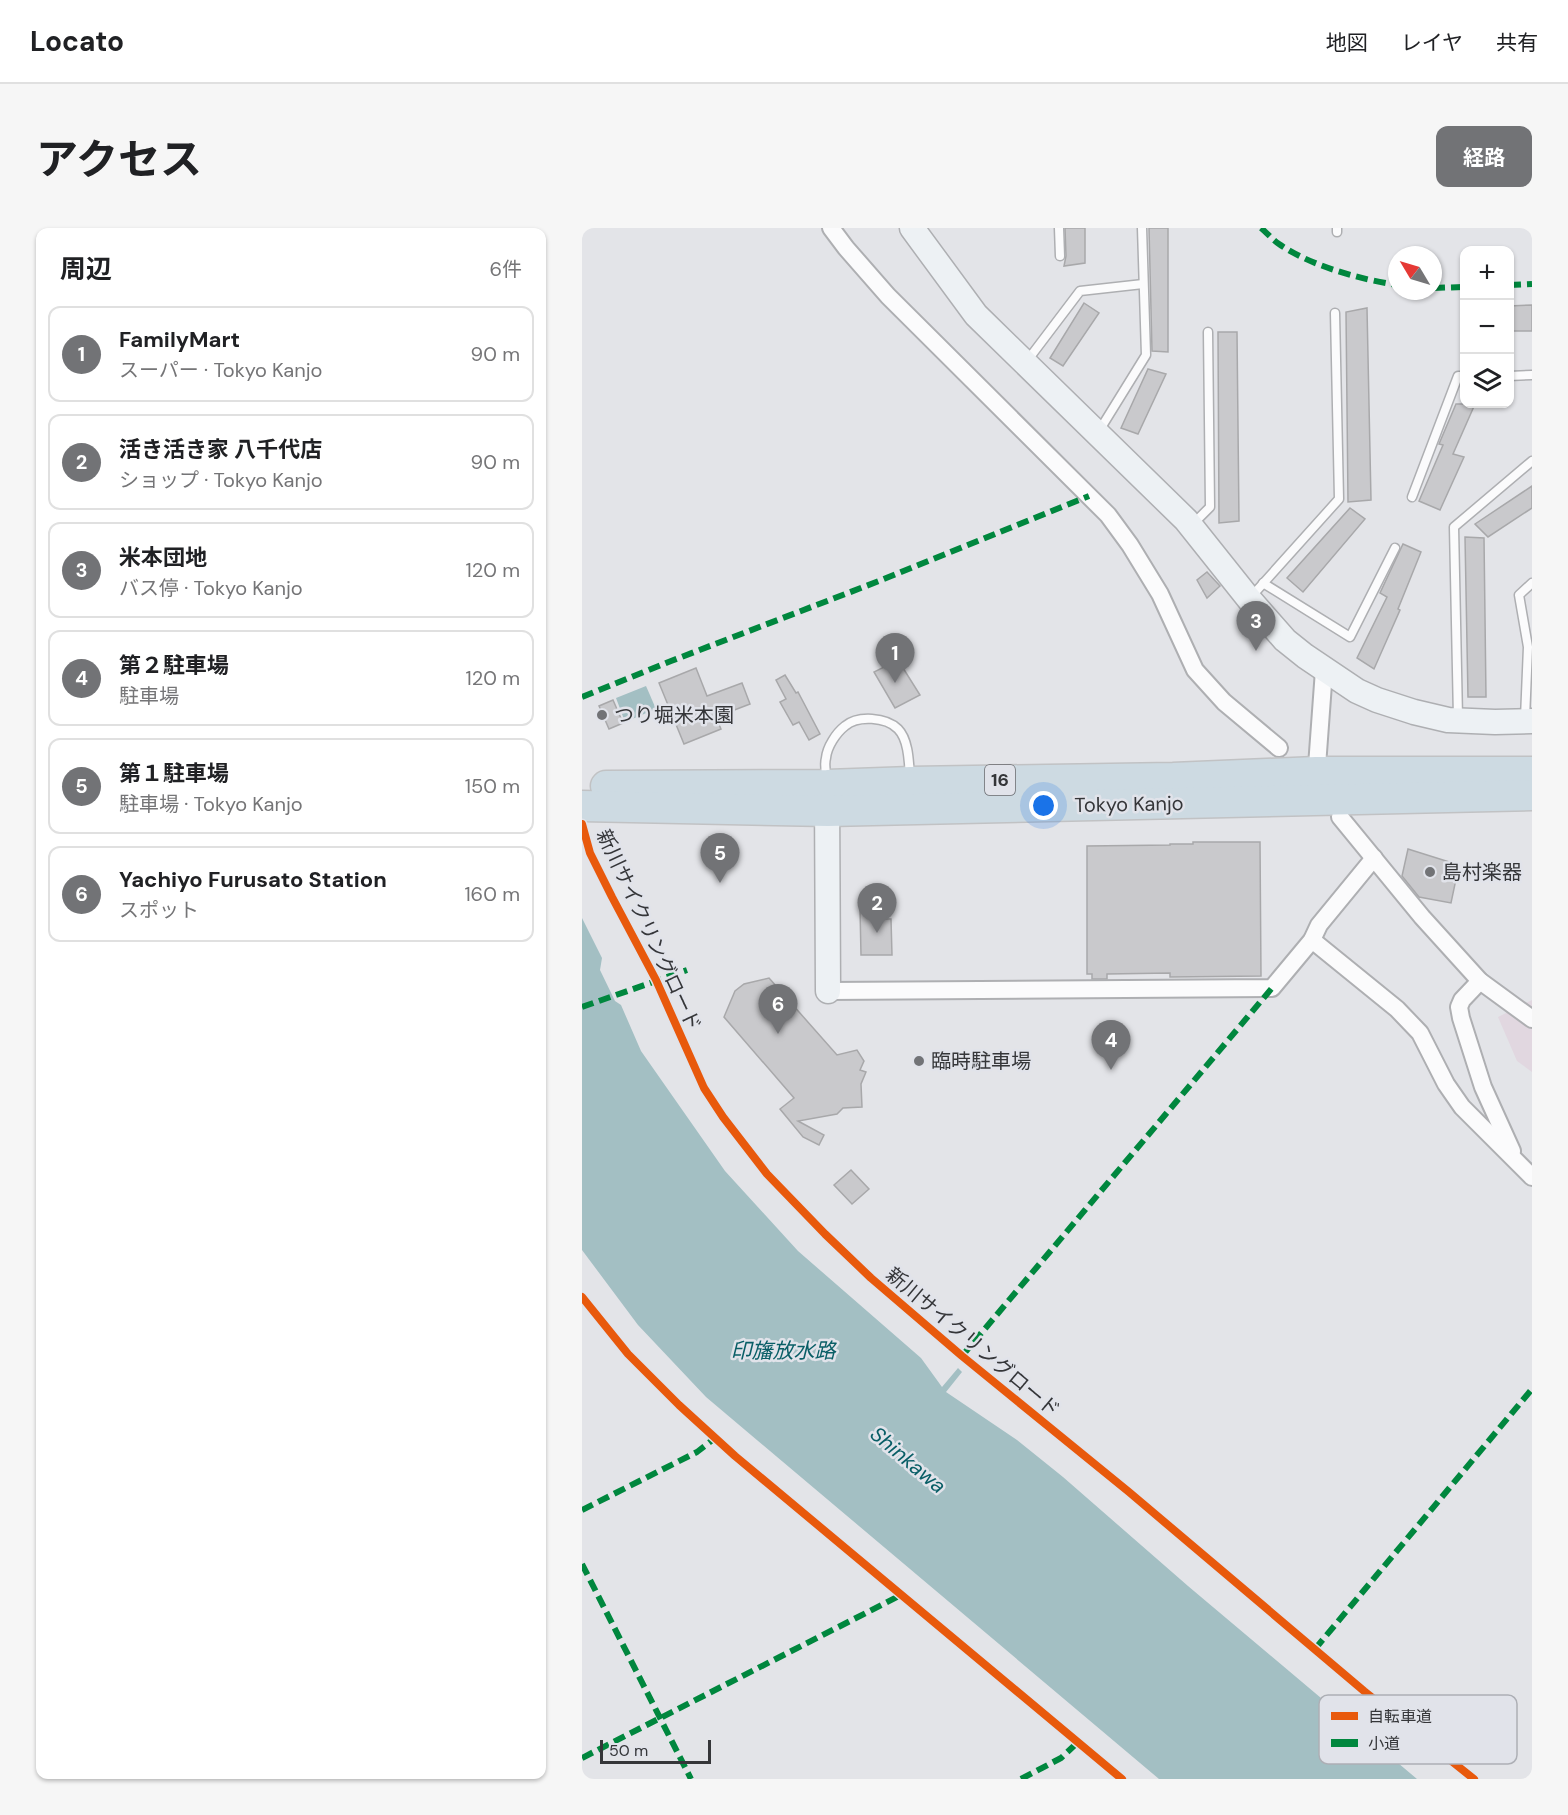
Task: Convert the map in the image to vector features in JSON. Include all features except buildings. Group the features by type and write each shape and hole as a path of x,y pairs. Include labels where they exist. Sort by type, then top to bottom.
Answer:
{"highway":[{"name":"Tokyo Kanjo","path":"589,796 827,798 1316,786 1532,771"},
{"name":"Tokyo Kanjo","path":"827,798 910,782 1173,778 1532,795"}],"street":[{"path":"831,228 888,296 1108,515 1130,545 1160,594 1195,670 1224,702 1279,748"},
{"path":"912,228 976,315 1256,591 1285,640 1324,670 1357,691 1377,700 1414,712 1458,720 1528,721"},
{"path":"1316,786 1324,670"},
{"path":"827,798 828,991 1272,988 1312,940 1319,925 1374,858"},
{"path":"1340,817 1422,917 1480,981 1532,1019"},
{"path":"1312,940 1397,1009 1420,1033 1446,1084 1462,1107 1532,1177"},
{"path":"1480,981 1462,1000 1459,1007 1461,1018 1483,1086 1504,1137 1519,1164"}],"lane":[{"path":"1059,228 1060,256"},
{"path":"1098,434 1146,356 1142,228"},
{"path":"1025,364 1080,291 1143,284"},
{"path":"1335,313 1339,499 1256,591 1350,637 1395,548"},
{"path":"1191,526 1210,507 1208,332"},
{"path":"1514,376 1532,375"},
{"path":"1412,497 1458,376 1460,376"},
{"path":"1458,720 1454,526 1532,461"},
{"path":"1528,721 1528,647 1519,595 1532,583"},
{"path":"827,798 825,757 833,739 846,724 863,720 880,719 898,729 908,749 910,782"}],"shaded area":[{"path":"1532,1000 1532,1072 1517,1061 1498,1017"}],"water":[{"path":"646,686 656,709 625,722 616,698"},
{"name":"印旛放水路","path":"582,918 602,958 600,970 615,1001 621,1005 641,1051 725,1171 798,1251 921,1358 942,1387 958,1368 962,1372 946,1392 1017,1440 1063,1477 1319,1696 1319,1764 1399,1764 1417,1779 1159,1779 706,1397 638,1325 582,1250"}],"marked path":[{"path":"1261,228 1279,244 1306,259 1351,275 1388,283"},
{"path":"1514,285 1532,284"},
{"path":"1442,288 1460,287"},
{"path":"582,697 1089,496"},
{"path":"582,1007 687,970"},
{"path":"962,1356 1272,988"},
{"path":"1315,1649 1532,1389"},
{"path":"582,1510 697,1452 715,1438"},
{"path":"582,1564 691,1779"},
{"path":"582,1758 901,1595"},
{"path":"1021,1779 1061,1758 1078,1742"}],"cycle path":[{"name":"新川サイクリングロード","path":"582,824 590,853 656,980 704,1088 723,1117 767,1174 871,1278 1369,1695"},
{"path":"582,1297 628,1354 735,1456 1122,1779"},
{"name":"新川サイクリングロード","path":"1455,1764 1474,1779"}],"place":[{"name":"米本団地","path":"1256,651"},
{"name":"FamilyMart","path":"895,683"},
{"name":"つり堀米本園","path":"602,715"},
{"name":"島村楽器","path":"1430,872"},
{"name":"第１駐車場","path":"720,883"},
{"name":"活き活き家 八千代店","path":"877,933"},
{"name":"Yachiyo Furusato Station","path":"778,1034"},
{"name":"臨時駐車場","path":"919,1061"},
{"name":"第２駐車場","path":"1111,1070"}],"water label":[{"name":"Shinkawa","path":"908,1460"}]}
